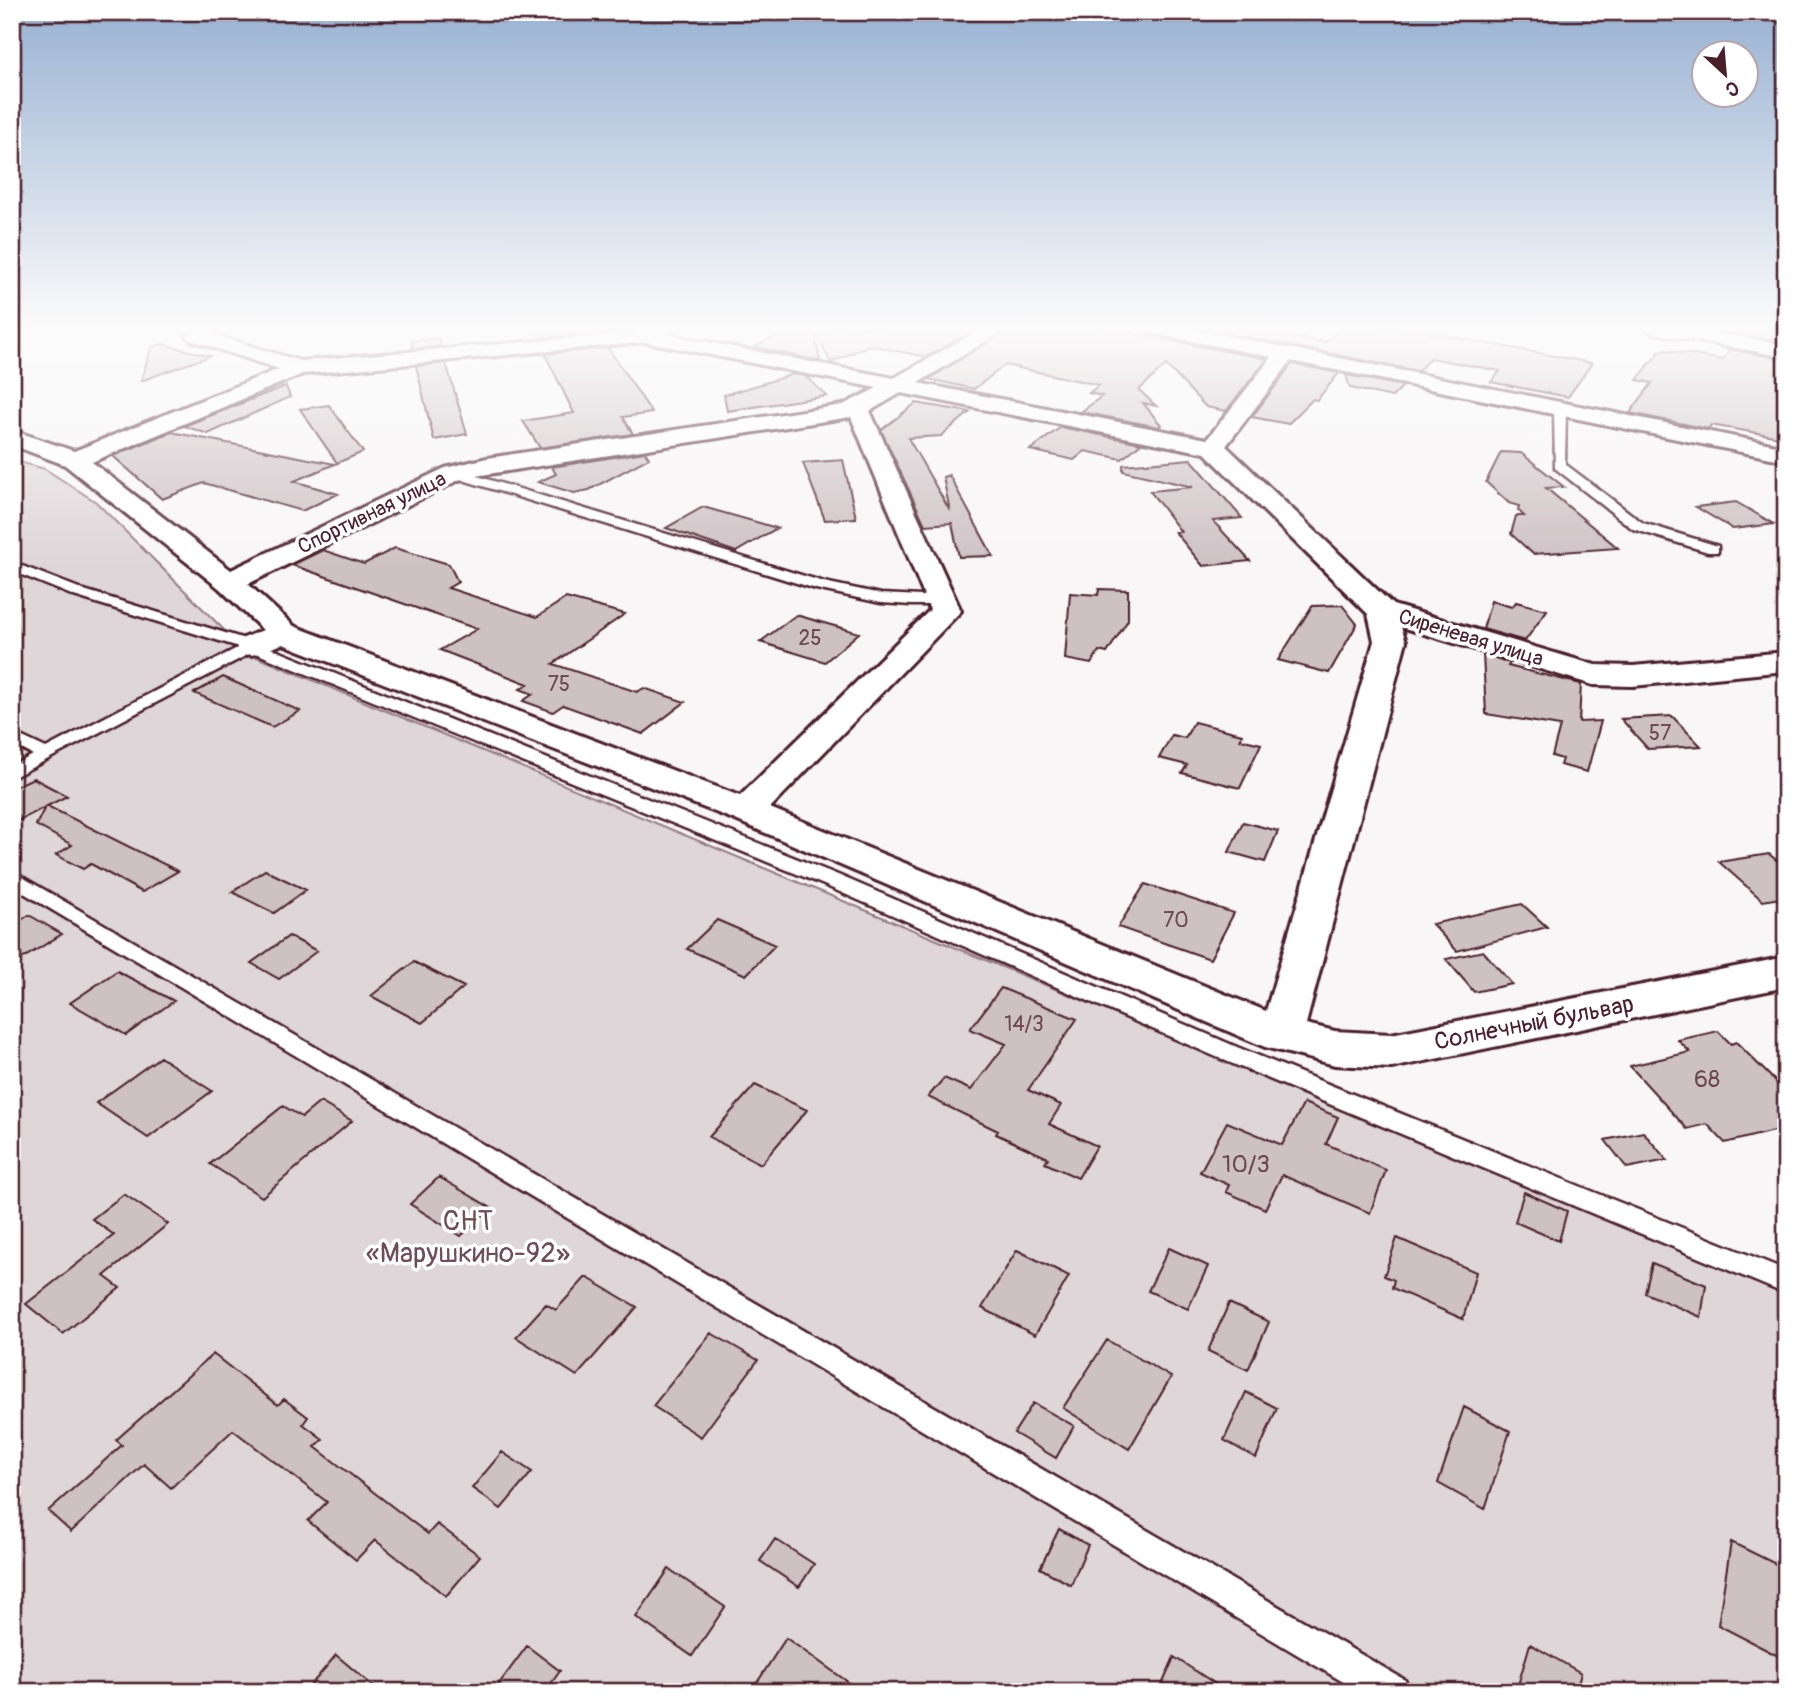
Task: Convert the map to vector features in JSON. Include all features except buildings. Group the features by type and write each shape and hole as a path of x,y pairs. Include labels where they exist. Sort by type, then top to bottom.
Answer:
{"street":[{"path":"74,460 205,407"},
{"name":"Спортивная улица","path":"229,582 454,473 487,465 859,407"},
{"path":"1002,407 1213,447 1238,407"},
{"path":"1553,407 1786,454"},
{"path":"746,811 940,621 946,611 862,416 856,408"},
{"path":"12,436 74,460 229,582 284,633 252,646"},
{"name":"Сиреневая улица","path":"1213,447 1382,611 1594,675 1633,676 1786,662"},
{"path":"1282,1035 1390,641 1382,611"},
{"name":"Солнечный бульвар","path":"284,633 746,811 1282,1035 1335,1048 1391,1051 1786,972"}],"lane":[{"path":"1560,408 1559,465 1638,526 1675,540 1713,549"},
{"path":"454,473 845,591 887,600 942,601"},
{"path":"12,566 79,593 252,646 831,880 1229,1053 1786,1282"},
{"path":"12,773 252,646"},
{"path":"12,737 46,755"},
{"path":"12,877 1394,1692"}],"green space":[{"name":"СНТ «Марушкино-92»","path":"12,451 19,462 45,469 96,502 247,653 1786,1293 1786,1692 12,1692"}]}
